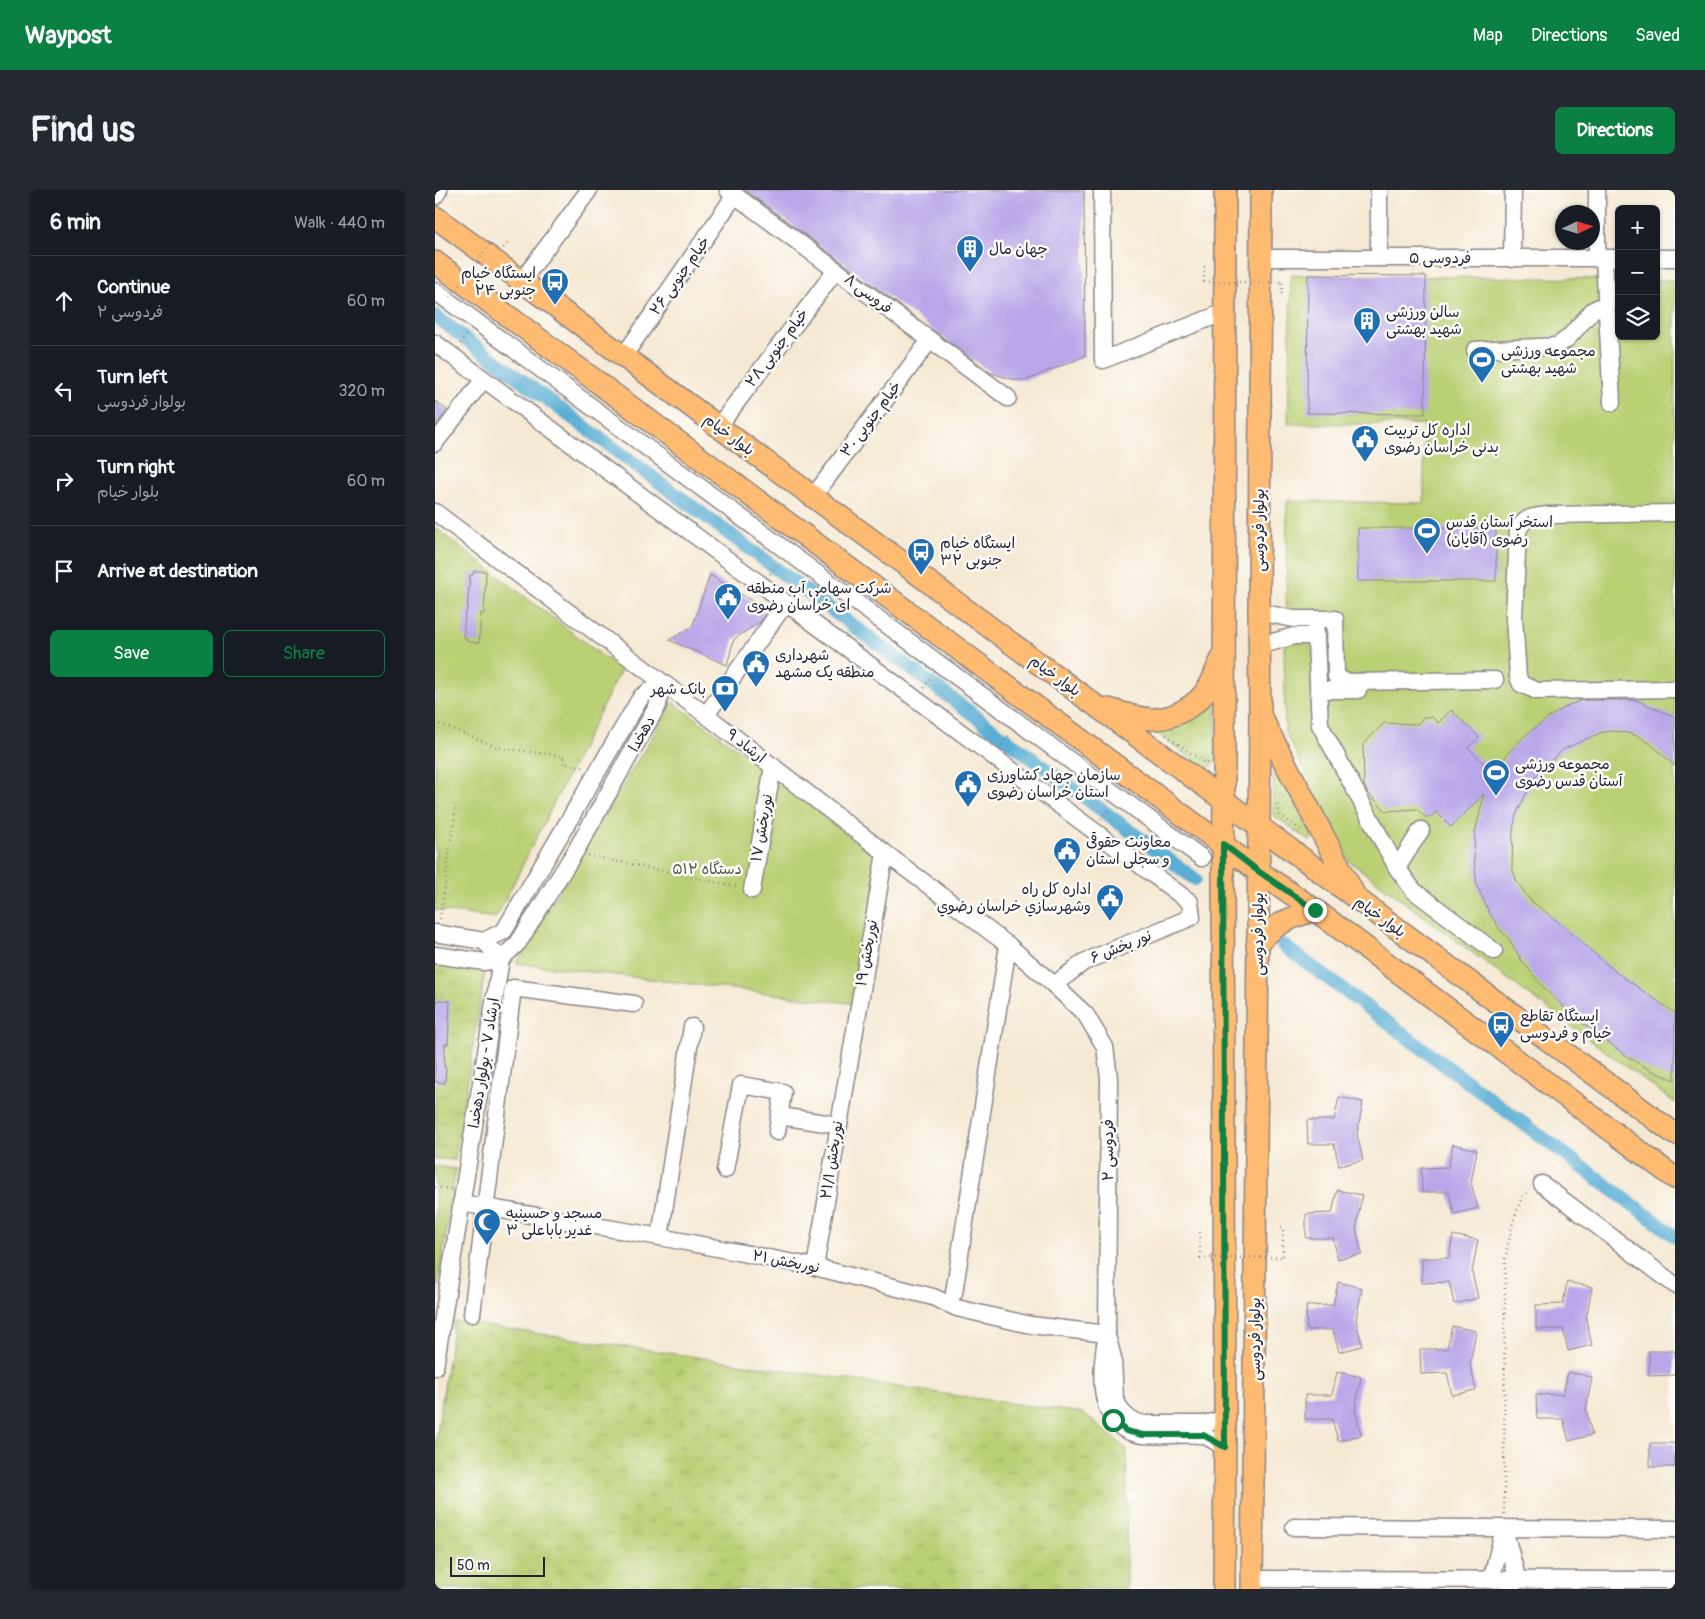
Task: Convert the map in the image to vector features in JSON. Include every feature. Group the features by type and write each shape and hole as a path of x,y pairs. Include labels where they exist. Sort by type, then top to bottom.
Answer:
{"main road":[{"name":"بولوار فردوسی","path":"1224,1589 1223,844 1225,190"},
{"name":"بولوار فردوسی","path":"1252,1584 1260,716 1261,190"},
{"name":"بلوار خیام","path":"435,217 1675,1134"},
{"path":"435,262 1258,871 1315,910 1675,1178"},
{"path":"1089,701 1105,708 1138,717 1153,719 1172,715 1190,707 1202,698 1210,686 1224,653"},
{"path":"1260,716 1356,899"},
{"path":"1257,945 1267,932 1280,923 1315,910"}],"street":[{"path":"435,196 439,190"},
{"path":"521,282 589,190"},
{"path":"1103,190 1103,360 1225,312"},
{"path":"1379,190 1379,258"},
{"path":"1512,259 1513,190"},
{"path":"1597,190 1607,258 1606,304 1612,403"},
{"name":"فروسی ۸","path":"732,193 1008,398"},
{"name":"خیام جنوبی ۲۶","path":"623,357 732,193"},
{"name":"فردوسی ۵","path":"1261,258 1607,258"},
{"path":"1660,258 1675,258"},
{"name":"خیام جنوبی ۲۸","path":"718,427 836,270"},
{"path":"442,294 1202,858"},
{"path":"1475,350 1557,346 1568,338 1593,310 1606,304"},
{"name":"خیام جنوبی ۳۰","path":"813,497 930,340"},
{"path":"435,343 1093,830"},
{"path":"435,443 479,384"},
{"name":"ارشاد ۹","path":"435,512 1008,945 1054,984"},
{"path":"1675,513 1548,516 1530,518 1521,523 1517,531 1514,617 1518,677 1521,684 1527,688 1537,691 1675,690"},
{"path":"706,715 780,611 789,605"},
{"path":"1259,612 1294,619 1335,619 1336,676 1346,682 1495,679 1318,690"},
{"path":"1315,619 1319,725 1397,868 1414,891 1494,951"},
{"path":"1259,646 1294,636 1316,636"},
{"name":"دهخدا","path":"484,942 504,931 641,697 661,683"},
{"name":"دهخدا","path":"501,959 519,943 575,852 658,705 661,683"},
{"name":"نوربخش ۱۷","path":"745,889 773,766"},
{"name":"نور بخش ۶","path":"1054,984 1084,962 1192,917 1190,902 1093,830"},
{"path":"1397,868 1421,830"},
{"name":"نوربخش ۱۹","path":"850,1053 885,853"},
{"path":"437,933 484,942 501,959"},
{"path":"954,1293 1008,945"},
{"path":"435,955 485,962 501,959"},
{"name":"ارشاد ۷ - بولوار دهخدا","path":"435,1367 501,959"},
{"name":"فردوسی ۲","path":"1054,984 1086,1015 1105,1046 1109,1078 1107,1334 1102,1360 1104,1402 1113,1420 1126,1431 1143,1435 1203,1435 1225,1447"},
{"path":"472,1314 513,988 634,1004"},
{"path":"660,1237 692,1027"},
{"name":"نوربخش ۲۱/۱","path":"815,1267 850,1053"},
{"path":"725,1170 741,1085 783,1092 778,1124 838,1126"},
{"path":"1542,1184 1675,1285"},
{"name":"نوربخش ۲۱","path":"462,1197 486,1206 815,1267 933,1297 957,1308 1031,1325 1107,1334"},
{"name":"فردوسی ۲","path":"1107,1334 1113,1358 1115,1399 1122,1412 1131,1420 1144,1424 1203,1424 1225,1419"},
{"path":"1295,1526 1675,1529"},
{"path":"1490,1580 1504,1528"},
{"path":"1504,1528 1518,1581"},
{"path":"1252,1584 1490,1580 1675,1580"}],"path":[{"path":"442,294 490,244"},
{"path":"1207,267 1204,267 1204,282 1282,282 1281,293"},
{"path":"451,355 476,321"},
{"path":"762,585 787,551"},
{"path":"916,699 941,665"},
{"path":"435,722 499,748 563,756 564,764 599,769"},
{"path":"994,757 1018,723"},
{"path":"1093,830 1118,797"},
{"path":"437,933 456,804"},
{"path":"575,852 745,889"},
{"path":"1504,1528 1505,1258 1513,1222 1523,1195 1542,1184"},
{"path":"1204,1232 1200,1232 1200,1258 1283,1257 1283,1227 1281,1227"}],"green space":[{"name":"مجموعه ورزشی آستان قدس رضوی","path":"1291,275 1615,279 1615,340 1660,340 1660,280 1675,280 1675,1103 1349,861 1285,732 1284,646 1294,636 1294,619 1286,609 1287,501 1424,503 1424,424 1288,424"},
{"path":"435,528 621,670 496,918 435,910"},
{"path":"1216,693 1216,762 1207,770 1150,728"},
{"name":"۵۱۲ دستگاه","path":"673,702 880,853 856,1004 516,963"},
{"path":"1275,765 1313,837 1310,841 1273,815 1273,768"},
{"path":"435,964 485,972 455,1160 435,1159"},
{"path":"435,1166 456,1169 435,1304"},
{"path":"454,1321 1083,1413 1127,1449 1126,1589 435,1589 435,1447"}],"building":[{"name":"جهان مال","path":"745,190 1084,190 1085,356 1027,380 1015,380 991,373"},
{"name":"سالن ورزشی شهید بهشتی","path":"1308,275 1426,276 1425,414 1307,413"},
{"path":"435,401 447,410 435,427"},
{"name":"استخر آستان قدس رضوی (آقایان)","path":"1358,528 1496,528 1496,581 1358,581"},
{"path":"474,571 486,571 484,614 481,613 479,643 466,641 466,637 463,637 470,575 473,575"},
{"name":"شرکت سهامی آب منطقه ای خراسان رضوی","path":"710,575 768,611 760,622 734,639 727,665 669,640 692,627"},
{"path":"1582,700 1636,700 1675,717 1675,766 1652,745 1638,736 1627,733 1612,731 1600,733 1564,749 1534,778 1516,815 1513,830 1512,868 1517,882 1530,900 1617,973 1675,1013 1675,1080 1652,1071 1628,1057 1573,1016 1544,988 1522,961 1507,936 1501,931 1490,914 1477,886 1474,859 1475,833 1484,794 1451,827 1436,812 1431,817 1425,817 1417,809 1386,811 1368,793 1364,785 1363,745 1384,723 1418,724 1423,717 1432,717 1438,723 1451,710 1479,737 1468,748 1495,774 1508,753 1528,733 1549,717 1569,705"},
{"path":"437,1000 450,1001 448,1044 445,1044 445,1083 435,1082 435,1004 437,1004"},
{"path":"1339,1097 1363,1102 1357,1134 1363,1160 1339,1166 1334,1144 1308,1144 1307,1120 1334,1120"},
{"path":"1453,1144 1477,1150 1471,1183 1478,1208 1454,1214 1449,1192 1422,1192 1421,1168 1448,1167"},
{"path":"1337,1190 1362,1195 1356,1229 1362,1254 1338,1259 1333,1238 1306,1238 1306,1214 1332,1213"},
{"path":"1453,1235 1478,1240 1472,1272 1478,1298 1454,1304 1449,1282 1422,1283 1422,1258 1449,1258"},
{"path":"1338,1282 1362,1288 1356,1320 1362,1346 1339,1352 1333,1330 1307,1330 1306,1306 1333,1305"},
{"path":"1567,1282 1592,1287 1586,1320 1592,1345 1568,1351 1563,1329 1536,1329 1536,1305 1563,1304"},
{"path":"1452,1326 1476,1331 1470,1364 1476,1390 1452,1395 1447,1373 1421,1374 1420,1349 1447,1349"},
{"path":"1649,1351 1675,1351 1675,1375 1649,1376"},
{"path":"1337,1372 1361,1377 1355,1409 1361,1435 1338,1441 1332,1419 1305,1419 1305,1395 1332,1395"},
{"path":"1568,1372 1592,1377 1586,1409 1592,1435 1569,1441 1563,1419 1537,1419 1536,1395 1563,1394"},
{"path":"1650,1443 1675,1443 1675,1467 1650,1467"}],"waterway":[{"path":"435,316 1195,879"},
{"path":"1283,945 1675,1236"}],"place":[{"name":"جهان مال","path":"970,273"},
{"name":"ایستگاه خیام جنوبی ۲۴","path":"555,306"},
{"name":"سالن ورزشی شهید بهشتی","path":"1367,345"},
{"name":"مجموعه ورزشی شهید بهشتی","path":"1482,384"},
{"name":"اداره کل تربیت بدنی خراسان رضوی","path":"1365,463"},
{"name":"استخر آستان قدس رضوی (آقایان)","path":"1427,555"},
{"name":"ایستگاه خیام جنوبی ۳۲","path":"921,576"},
{"name":"شرکت سهامی آب منطقه ای خراسان رضوی","path":"728,621"},
{"name":"شهرداری منطقه یک مشهد","path":"756,688"},
{"name":"بانک شهر","path":"725,713"},
{"name":"مجموعه ورزشی آستان قدس رضوی","path":"1496,797"},
{"name":"سازمان جهاد کشاورزی استان خراسان رضوی","path":"968,808"},
{"name":"معاونت حقوقی و سجلی استان","path":"1067,875"},
{"name":"اداره كل راه وشهرسازي خراسان رضوي","path":"1110,922"},
{"name":"ایستگاه تقاطع خیام و فردوسی","path":"1501,1049"},
{"name":"مسجد و حسینیه غدیر باباعلی ۳","path":"487,1246"}],"route":[{"path":"1113,1420 1126,1431 1143,1435 1203,1435 1225,1447 1223,844 1258,871 1315,910"}]}
